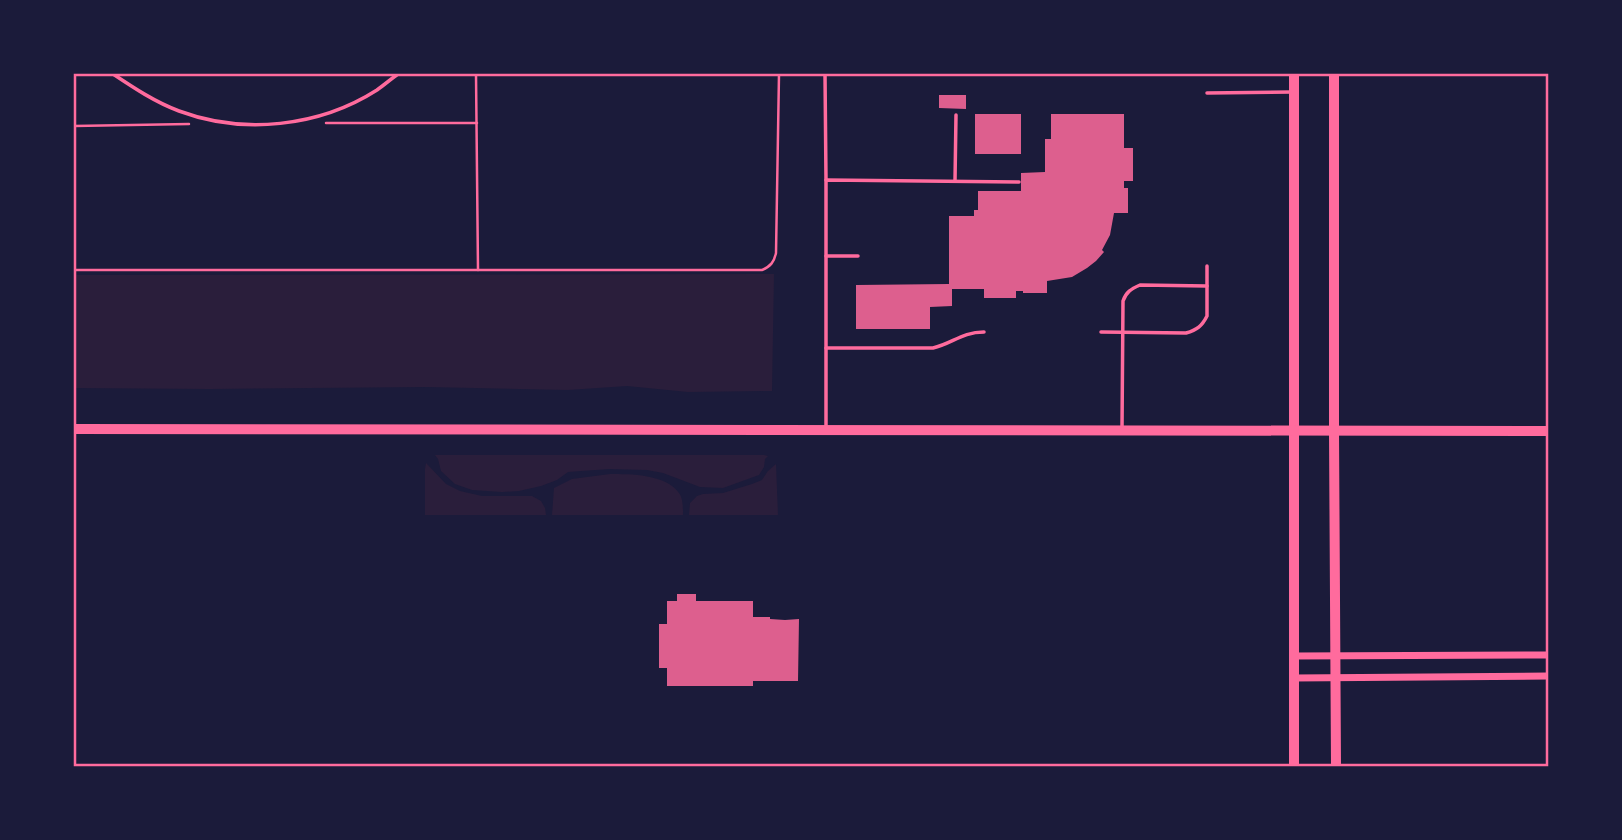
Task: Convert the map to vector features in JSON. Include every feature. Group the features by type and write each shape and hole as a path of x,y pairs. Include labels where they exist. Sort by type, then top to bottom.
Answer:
{"main road":[{"path":"1294,74 1294,766"},
{"path":"1334,74 1336,766"},
{"path":"74,429 1549,431"}],"street":[{"path":"1294,656 1549,655"},
{"path":"1294,678 1549,676"}],"lane":[{"path":"113,74 142,94 179,111 219,122 260,125 308,118 340,109 376,90 398,74"},
{"path":"825,74 826,429"},
{"path":"1207,93 1294,92"},
{"path":"955,181 956,115"},
{"path":"826,180 1019,182"},
{"path":"826,256 858,256"},
{"path":"1101,332 1186,333 1196,330 1207,316 1207,266"},
{"path":"1122,430 1122,301 1126,294 1140,285 1207,286"},
{"path":"826,348 933,348 962,335 984,331"}],"path":[{"path":"476,74 478,270"},
{"path":"74,270 762,270 774,261 776,253 779,74"},
{"path":"308,118 330,123 477,123"},
{"path":"74,126 194,123"}],"shaded area":[{"path":"774,274 772,391 688,392 627,386 568,390 426,387 74,388 74,275"},
{"path":"435,455 768,456 759,475 723,488 700,487 647,470 609,469 568,472 541,486 502,492 472,490 455,484 441,471"},
{"path":"426,463 446,484 460,491 482,496 532,496 541,501 546,515 425,515"},
{"path":"776,464 778,515 689,515 690,503 697,496 723,493 762,480"},
{"path":"610,474 647,476 666,482 680,495 683,515 552,515 554,488 572,479"}],"building":[{"path":"939,95 966,95 966,109 939,108"},
{"path":"975,114 1021,114 1021,154 975,154"},
{"path":"1051,114 1124,114 1124,148 1133,148 1133,181 1124,181 1124,188 1128,188 1128,213 1114,213 1110,235 1102,250 1104,252 1096,261 1072,277 1047,281 1047,293 1016,291 1016,298 984,298 984,289 952,289 952,306 930,307 930,329 856,329 856,285 949,284 949,216 974,216 974,210 978,210 978,191 1021,191 1021,173 1045,172 1045,139 1051,139"},
{"path":"677,594 696,594 696,601 753,601 753,617 799,619 798,681 753,681 753,686 667,686 667,668 659,668 659,624 667,624 667,601 677,601"}]}
